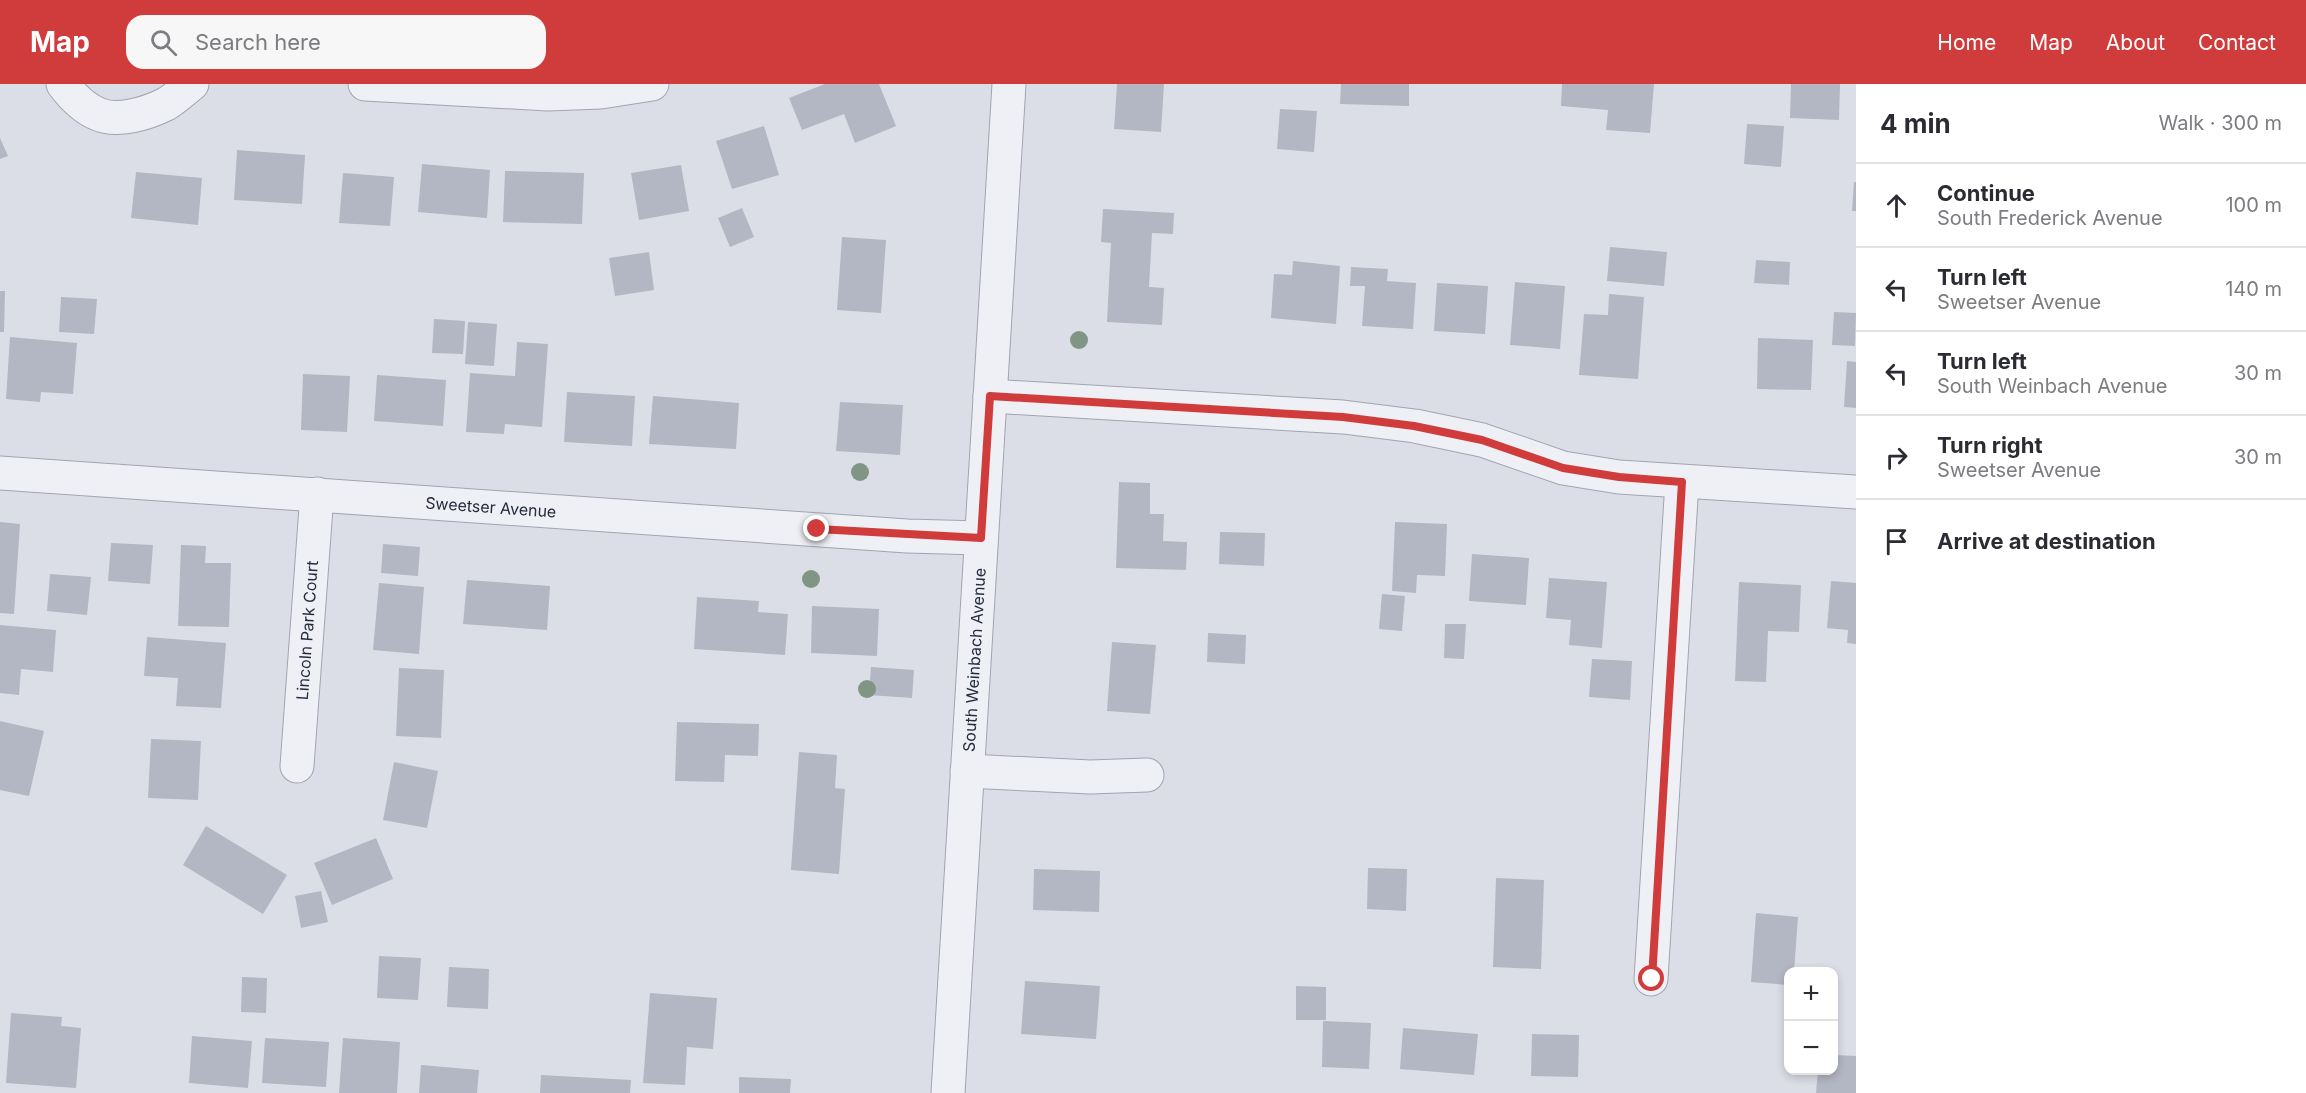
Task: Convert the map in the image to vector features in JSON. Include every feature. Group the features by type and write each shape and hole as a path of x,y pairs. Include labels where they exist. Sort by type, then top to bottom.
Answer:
{"street":[{"path":"63,84 84,106 99,115 120,117 146,112 167,103 192,84"},
{"path":"365,84 548,94 601,92 652,84"},
{"name":"South Weinbach Avenue","path":"948,1093 1009,84"},
{"path":"990,396 1343,417 1414,426 1482,440 1563,468 1619,477 1856,492"},
{"name":"Sweetser Avenue","path":"0,473 906,536 981,538"},
{"path":"1652,979 1682,482"},
{"name":"Lincoln Park Court","path":"297,766 317,494"},
{"path":"967,771 1090,777 1147,775"}],"building":[{"path":"825,84 879,84 896,126 855,143 844,114 802,130 789,98"},
{"path":"1117,84 1164,84 1161,132 1114,129"},
{"path":"1341,84 1409,84 1409,106 1340,104"},
{"path":"1562,84 1654,84 1650,133 1606,130 1608,110 1561,106"},
{"path":"1791,84 1840,84 1839,120 1790,118"},
{"path":"1280,109 1317,111 1314,152 1277,149"},
{"path":"1747,124 1784,126 1781,167 1744,164"},
{"path":"764,126 779,175 732,189 716,141"},
{"path":"0,138 8,156 0,159"},
{"path":"237,150 305,155 302,204 234,200"},
{"path":"422,164 490,170 487,218 418,212"},
{"path":"681,165 689,211 639,220 631,173"},
{"path":"505,171 584,173 582,224 503,222"},
{"path":"136,172 202,178 198,225 131,218"},
{"path":"343,173 394,177 390,226 339,223"},
{"path":"1854,182 1856,182 1856,211 1852,211"},
{"path":"742,208 754,237 730,247 718,218"},
{"path":"1103,209 1174,213 1173,234 1152,233 1149,287 1164,288 1162,325 1107,322 1111,243 1101,242"},
{"path":"842,237 886,240 881,313 837,310"},
{"path":"1610,247 1667,252 1664,286 1607,281"},
{"path":"649,252 654,290 615,296 609,258"},
{"path":"1756,260 1790,262 1789,285 1754,283"},
{"path":"1293,261 1340,266 1336,324 1271,318 1274,274 1292,275"},
{"path":"1351,267 1388,269 1387,281 1416,283 1413,329 1362,326 1365,286 1350,286"},
{"path":"1515,282 1565,286 1560,349 1510,345"},
{"path":"1437,283 1488,286 1485,334 1434,331"},
{"path":"0,291 5,291 4,332 0,332"},
{"path":"1609,294 1644,297 1638,379 1579,375 1584,314 1608,315"},
{"path":"61,297 97,299 94,334 59,332"},
{"path":"1834,312 1856,313 1855,346 1832,345"},
{"path":"434,319 465,321 463,354 432,353"},
{"path":"468,322 497,324 494,366 465,364"},
{"path":"10,337 77,343 73,394 41,392 40,402 6,399"},
{"path":"1758,338 1813,340 1811,390 1757,389"},
{"path":"517,342 548,344 542,427 505,424 504,434 466,432 470,373 515,376"},
{"path":"1847,361 1856,362 1856,408 1844,407"},
{"path":"303,374 350,376 347,432 301,430"},
{"path":"377,375 446,380 443,426 374,421"},
{"path":"567,392 635,396 632,446 564,442"},
{"path":"653,396 739,403 736,449 649,444"},
{"path":"840,402 903,405 900,455 836,451"},
{"path":"1119,482 1150,483 1150,514 1164,514 1163,541 1187,542 1186,570 1116,568"},
{"path":"0,522 20,524 14,614 0,613"},
{"path":"1395,522 1447,524 1445,576 1417,575 1416,593 1392,591"},
{"path":"1220,532 1265,533 1264,566 1219,564"},
{"path":"111,543 153,545 150,584 108,581"},
{"path":"383,544 420,547 418,576 381,573"},
{"path":"181,545 206,546 205,563 231,563 229,627 178,626"},
{"path":"1472,554 1529,558 1526,605 1469,601"},
{"path":"50,574 91,577 87,615 47,611"},
{"path":"1549,578 1607,582 1602,648 1569,645 1571,620 1546,618"},
{"path":"467,580 550,586 547,630 463,624"},
{"path":"1831,581 1856,583 1856,644 1847,643 1848,630 1827,628"},
{"path":"1739,582 1801,585 1799,632 1768,631 1766,682 1735,681"},
{"path":"379,583 424,587 419,654 373,650"},
{"path":"1382,594 1405,596 1402,631 1379,629"},
{"path":"697,597 759,601 758,612 788,614 785,655 694,649"},
{"path":"812,606 879,609 877,656 811,653"},
{"path":"1445,624 1466,624 1464,659 1444,658"},
{"path":"0,625 56,630 53,672 21,669 19,695 0,693"},
{"path":"1208,633 1246,635 1245,664 1207,662"},
{"path":"147,637 226,643 221,708 176,706 178,678 144,676"},
{"path":"1112,642 1156,645 1150,714 1107,711"},
{"path":"1592,659 1632,661 1630,700 1589,697"},
{"path":"871,667 914,670 912,698 869,695"},
{"path":"399,668 444,670 441,738 396,736"},
{"path":"0,721 44,731 29,796 0,790"},
{"path":"677,722 759,724 758,756 725,755 724,782 675,781"},
{"path":"151,739 201,741 198,800 148,798"},
{"path":"799,752 837,755 835,788 845,789 839,874 791,870"},
{"path":"394,762 438,771 427,828 383,820"},
{"path":"206,826 287,875 263,914 183,865"},
{"path":"376,838 393,879 332,905 314,863"},
{"path":"1368,868 1407,869 1406,911 1367,909"},
{"path":"1034,869 1100,871 1099,912 1033,910"},
{"path":"1496,878 1544,880 1541,969 1493,967"},
{"path":"321,891 328,922 301,928 295,896"},
{"path":"1756,913 1798,917 1794,967 1784,967 1784,985 1751,982"},
{"path":"379,956 421,958 418,1000 377,998"},
{"path":"449,967 489,969 488,1009 447,1007"},
{"path":"242,977 267,978 266,1013 241,1012"},
{"path":"1025,981 1100,986 1096,1039 1021,1034"},
{"path":"1296,986 1326,987 1326,1020 1296,1020"},
{"path":"650,993 717,998 713,1049 687,1047 685,1085 643,1083"},
{"path":"11,1013 62,1017 61,1026 81,1028 76,1088 6,1083"},
{"path":"1323,1021 1371,1023 1369,1069 1322,1067"},
{"path":"1403,1028 1478,1034 1474,1075 1400,1069"},
{"path":"1532,1034 1579,1035 1578,1077 1531,1076"},
{"path":"192,1036 252,1041 248,1088 189,1083"},
{"path":"265,1038 329,1042 326,1087 262,1083"},
{"path":"343,1038 400,1042 397,1093 339,1093"},
{"path":"1838,1055 1856,1056 1856,1093 1816,1093 1818,1075 1838,1075"},
{"path":"421,1065 479,1070 477,1093 419,1093"},
{"path":"541,1075 631,1080 630,1093 540,1093"},
{"path":"739,1077 791,1079 790,1093 739,1093"}],"route":[{"path":"817,529 981,538 990,396 1343,417 1414,426 1482,440 1563,468 1619,477 1682,482 1652,979"}]}
